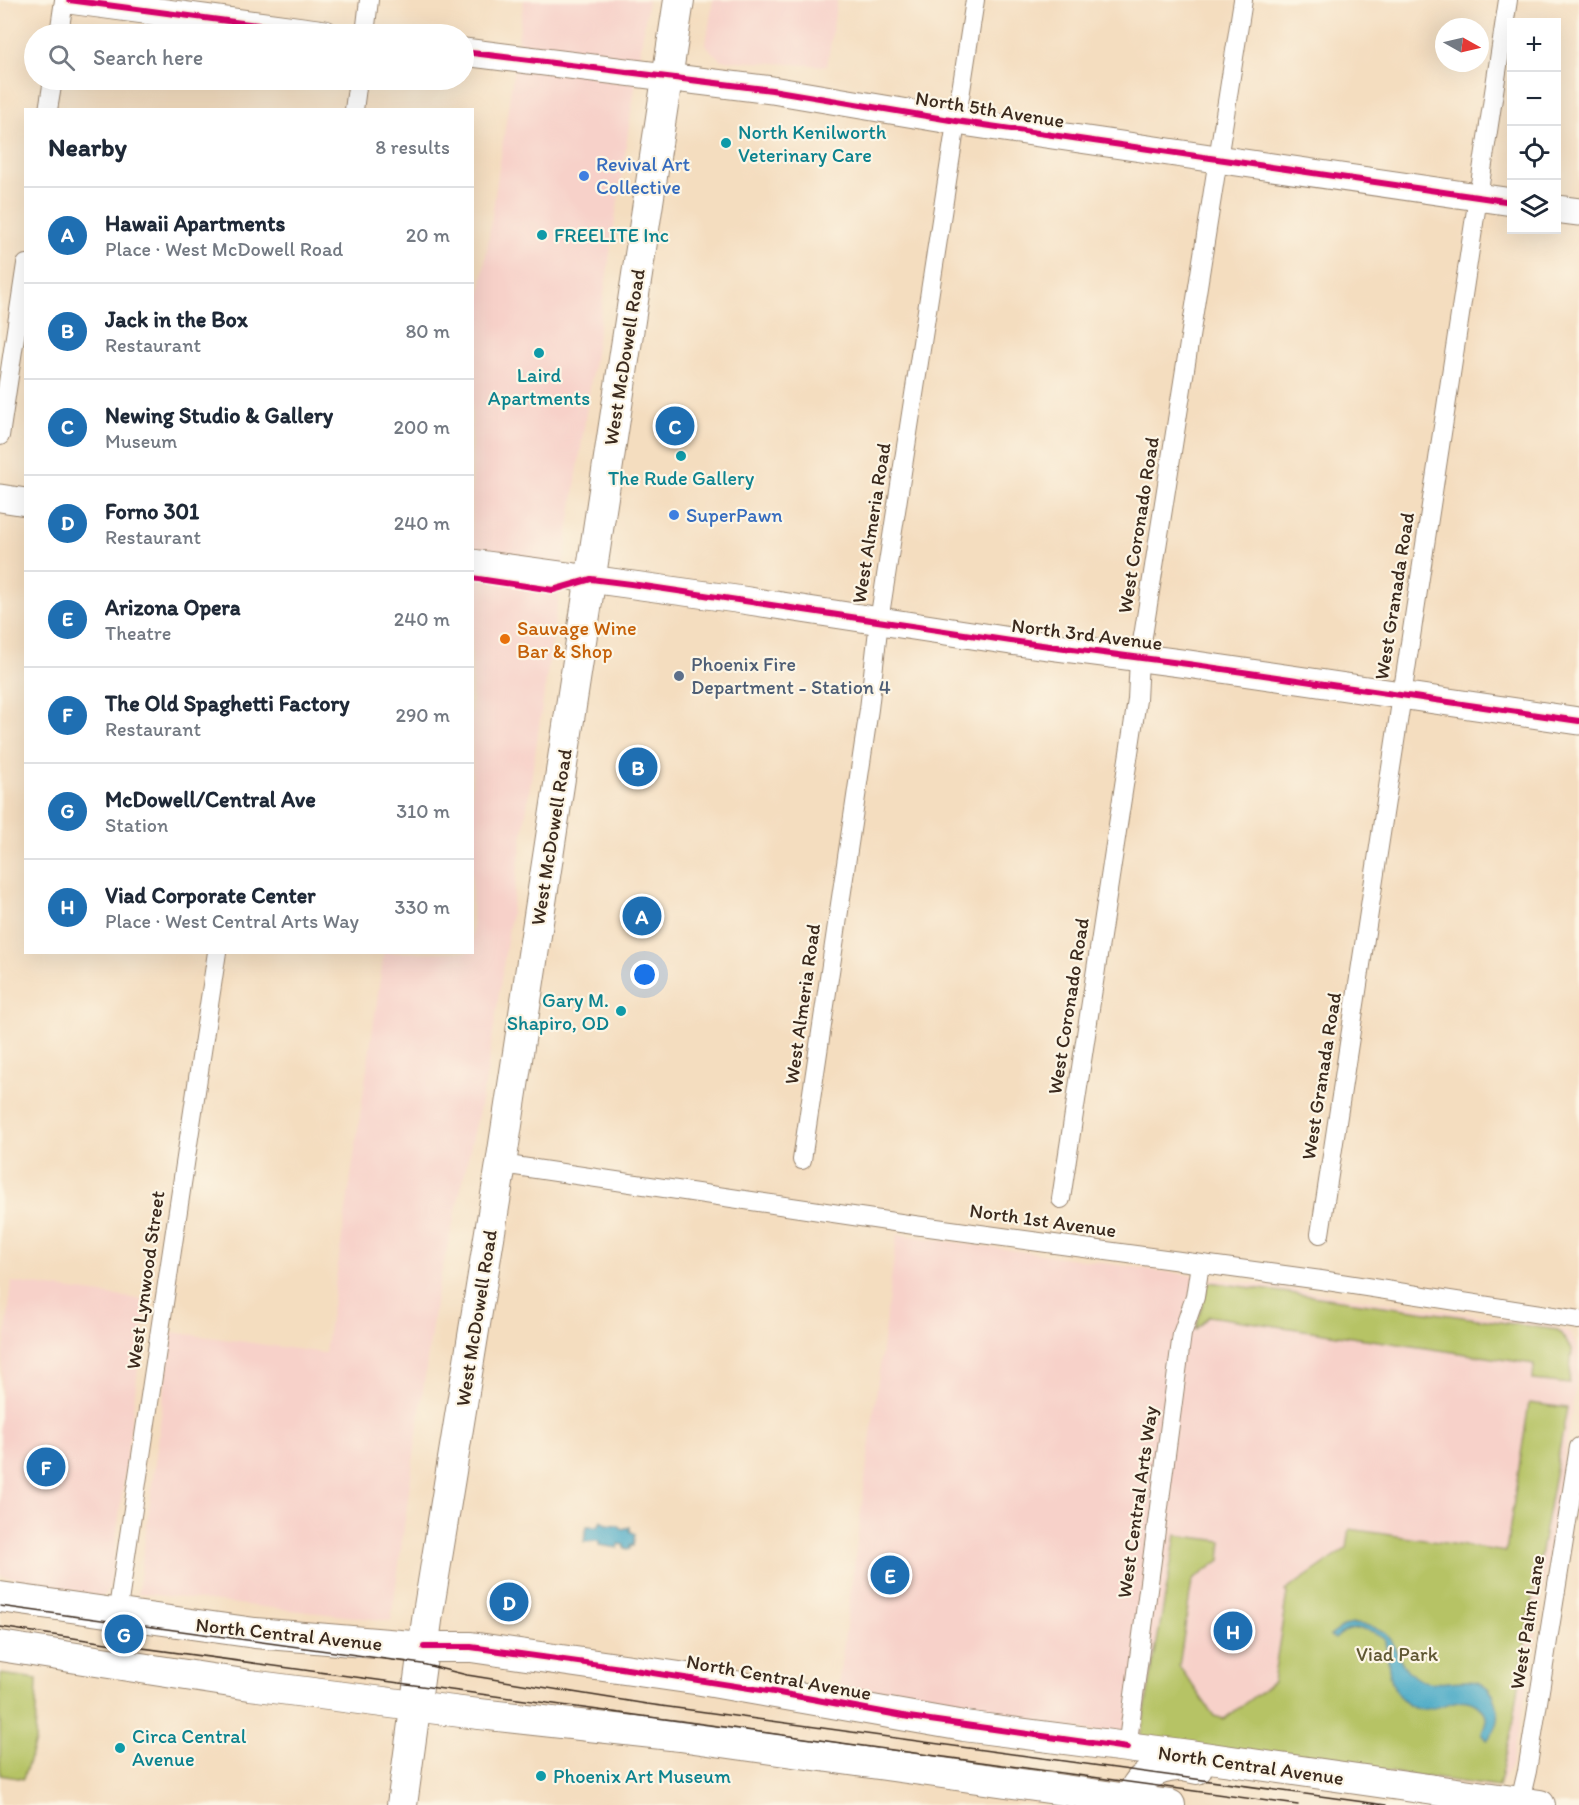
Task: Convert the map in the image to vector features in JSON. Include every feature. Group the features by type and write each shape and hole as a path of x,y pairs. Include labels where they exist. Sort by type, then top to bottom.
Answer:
{"main road":[{"name":"West McDowell Road","path":"402,1805 422,1661 501,1164 679,0"},
{"name":"North Central Avenue","path":"0,1597 255,1633 422,1661 471,1647 763,1690 909,1717 1526,1804"},
{"path":"0,1646 250,1685 461,1712 680,1736 1020,1782 1133,1802 1170,1805"},
{"path":"1133,1802 1133,1792 1137,1783 1153,1773 1177,1766 1299,1782 1336,1776"}],"street":[{"path":"60,24 64,0"},
{"path":"69,0 250,24"},
{"path":"366,24 369,0"},
{"name":"West Almeria Road","path":"802,1160 869,709 879,621 975,0"},
{"name":"West Coronado Road","path":"1061,1199 1136,711 1139,658 1243,0"},
{"name":"West Granada Road","path":"1320,1234 1508,0"},
{"name":"North 5th Avenue","path":"474,53 772,90 956,121 1507,201"},
{"path":"48,108 51,90"},
{"path":"354,108 357,90"},
{"path":"1561,210 1579,212"},
{"path":"0,436 24,277"},
{"path":"0,498 24,502"},
{"name":"North 3rd Avenue","path":"474,563 1579,721"},
{"name":"West Lynwood Street","path":"117,1615 217,954"},
{"name":"North 1st Avenue","path":"501,1164 922,1226 1332,1281 1579,1320"},
{"name":"West Central Arts Way","path":"1127,1748 1182,1334 1195,1297 1200,1264"},
{"name":"West Palm Lane","path":"1526,1804 1527,1771 1579,1447"},
{"path":"1020,1782 1070,1805"}],"shaded area":[{"path":"524,0 648,0 486,1080 436,1297 391,1621 138,1593 172,1332 325,1353 384,954 474,954 474,337"},
{"path":"713,0 837,0 827,66 721,60 706,44"},
{"path":"897,1234 1553,1326 1570,1333 1578,1348 1579,1365 1526,1695 1511,1766 1502,1781 1489,1788 837,1695"},
{"path":"12,1282 147,1300 110,1586 103,1597 0,1575 0,1410 2,1367"}],"green space":[{"path":"1209,1282 1558,1330 1572,1349 1569,1384 1533,1380 1534,1364 1209,1316 1195,1330"},
{"name":"Viad Park","path":"1529,1403 1567,1408 1528,1623 1514,1720 1498,1787 1140,1738 1176,1535 1222,1541 1220,1560 1192,1581 1179,1666 1214,1716 1224,1719 1273,1682 1287,1593 1285,1591 1347,1548 1350,1529 1506,1552"},
{"path":"0,1674 37,1679 35,1742 23,1779 0,1775"}],"water":[{"path":"602,1520 607,1524 618,1525 622,1529 630,1527 630,1531 635,1534 633,1546 630,1545 630,1549 619,1544 618,1548 599,1545 599,1541 584,1542 587,1526 598,1526"},
{"path":"1353,1624 1370,1626 1389,1636 1406,1669 1415,1677 1426,1682 1473,1681 1483,1685 1491,1692 1498,1711 1497,1724 1487,1740 1482,1734 1486,1720 1485,1712 1471,1702 1459,1701 1430,1709 1416,1709 1402,1700 1393,1686 1384,1638 1372,1631 1359,1629 1346,1631 1335,1639 1330,1636 1344,1626"}],"tram line":[{"path":"0,1606 422,1664 467,1675 647,1704 1386,1805"},
{"path":"0,1627 1298,1805"}],"cycle path":[{"path":"69,0 250,24"},
{"path":"474,53 772,90 956,121 1507,201"},
{"path":"474,578 553,590 591,579 631,584 1011,641 1188,664 1579,721"},
{"path":"424,1647 471,1647 621,1668 774,1692 909,1717 1127,1748"}],"place":[{"name":"North Kenilworth Veterinary Care","path":"726,143"},
{"name":"Revival Art Collective","path":"584,176"},
{"name":"FREELITE Inc","path":"542,235"},
{"name":"Laird Apartments","path":"539,353"},
{"name":"Newing Studio & Gallery","path":"675,426"},
{"name":"The Rude Gallery","path":"681,456"},
{"name":"SuperPawn","path":"674,515"},
{"name":"Sauvage Wine Bar & Shop","path":"505,639"},
{"name":"Phoenix Fire Department - Station 4","path":"679,676"},
{"name":"Jack in the Box","path":"638,767"},
{"name":"Hawaii Apartments","path":"642,916"},
{"name":"Gary M. Shapiro, OD","path":"621,1011"},
{"name":"The Old Spaghetti Factory","path":"46,1467"},
{"name":"Arizona Opera","path":"890,1575"},
{"name":"Forno 301","path":"509,1602"},
{"name":"Viad Corporate Center","path":"1233,1631"},
{"name":"McDowell/Central Ave","path":"124,1634"},
{"name":"Circa Central Avenue","path":"120,1748"},
{"name":"Phoenix Art Museum","path":"541,1776"}]}
